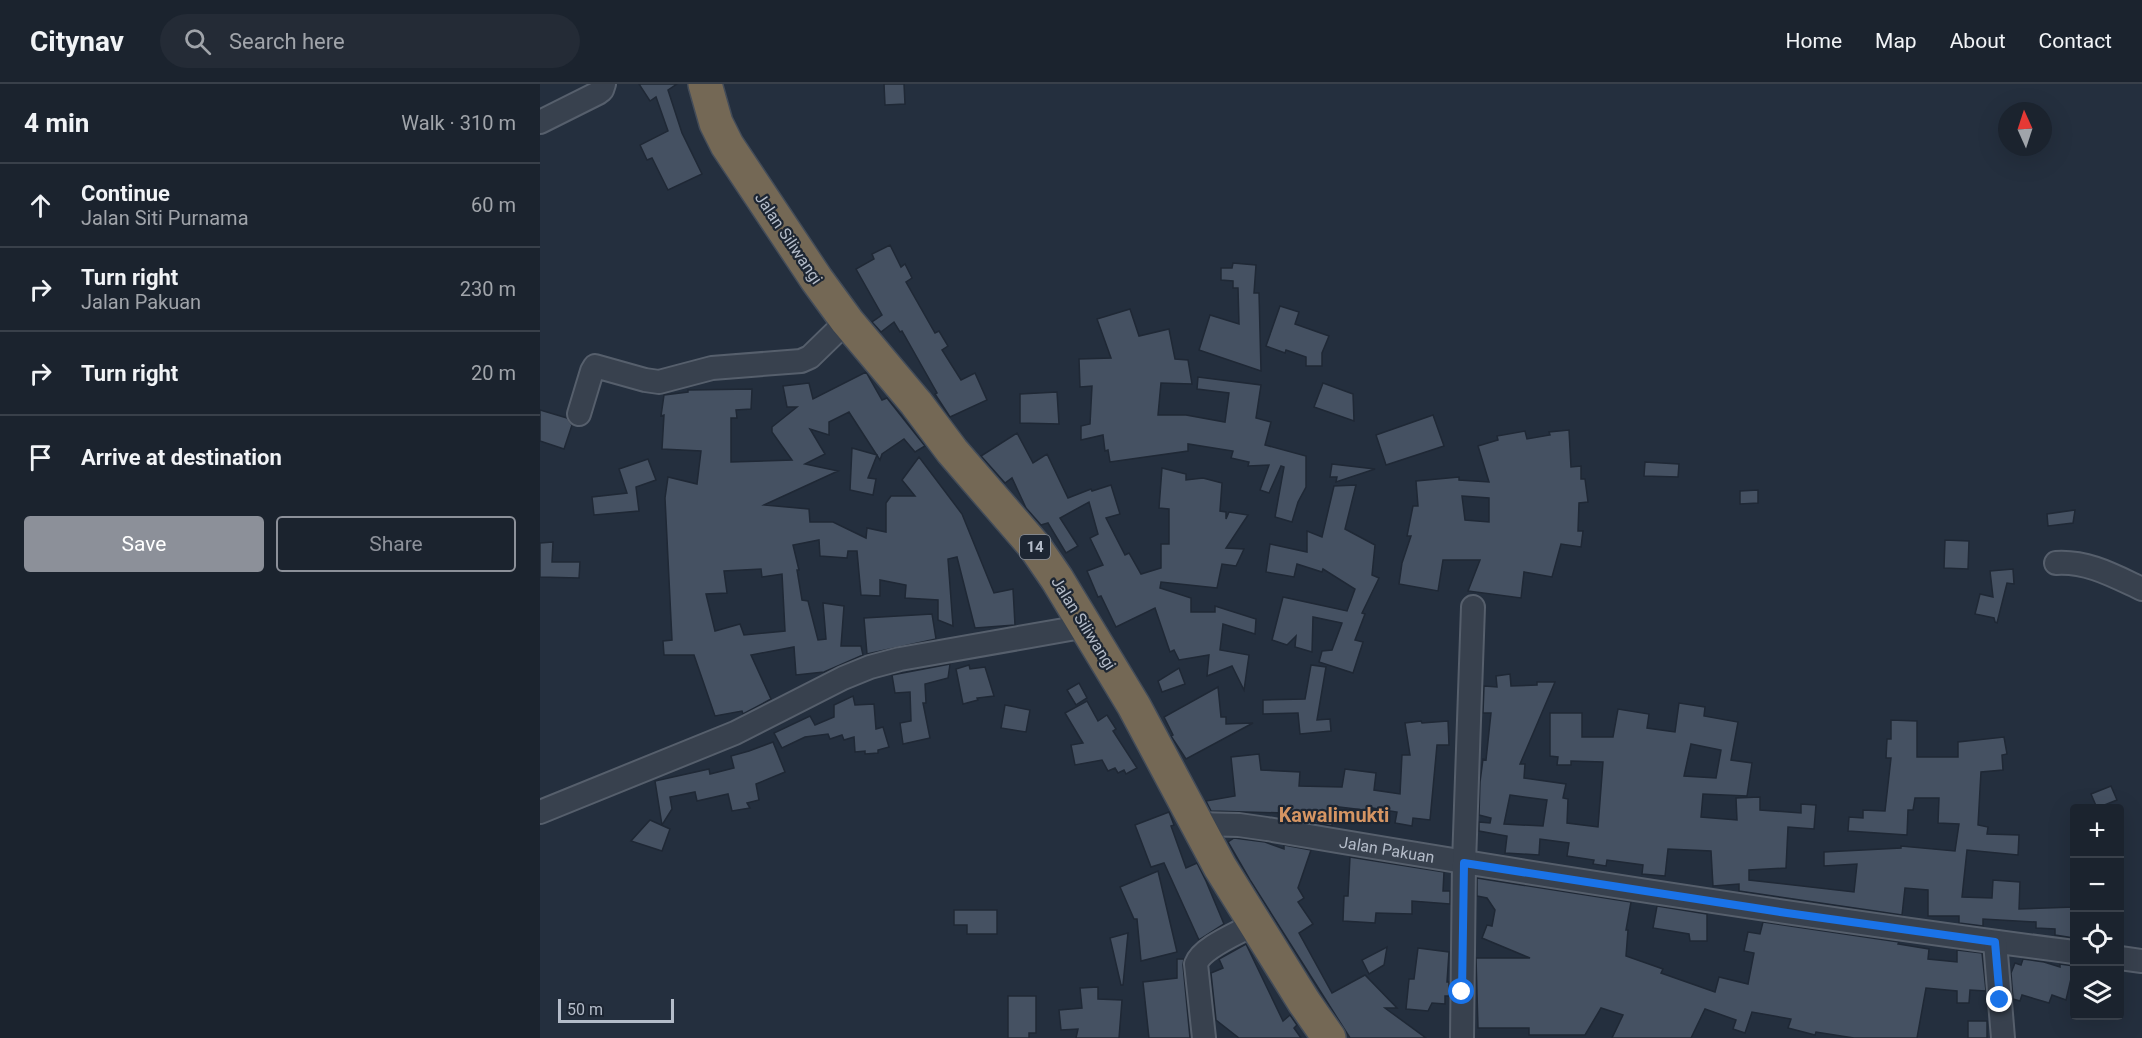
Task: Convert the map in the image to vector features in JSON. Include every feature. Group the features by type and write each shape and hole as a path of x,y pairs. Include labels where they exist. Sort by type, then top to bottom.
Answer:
{"highway":[{"name":"Jalan Siliwangi","path":"705,84 716,123 727,145 817,280 847,321 916,403 952,451 1035,548 1086,626 1134,706 1254,924 1329,1038"}],"street":[{"path":"540,122 598,93 604,84"},
{"path":"579,414 595,366 659,382 712,368 801,361 810,357 847,321"},
{"path":"2056,562 2087,564 2142,589"},
{"path":"1462,1038 1464,863 1473,607"},
{"path":"540,812 726,737 843,678 870,667 900,659 1086,626"},
{"name":"Jalan Pakuan","path":"1197,824 1239,825 1268,829 1464,863 1787,913 2070,951"},
{"path":"1204,1038 1196,964 1198,959 1207,950 1254,924"},
{"path":"1995,942 2003,1038"},
{"path":"2124,959 2142,961"}],"building":[{"path":"639,84 677,84 668,90 682,133 702,174 668,190 652,158 647,160 640,145 668,131 656,97 650,101"},
{"path":"884,84 904,84 905,104 885,105"},
{"path":"890,245 901,267 905,264 912,278 906,282 935,333 939,331 948,346 942,350 961,380 975,373 987,400 950,417 935,394 937,393 902,331 900,332 894,322 881,332 872,322 882,315 856,269 874,259 872,254"},
{"path":"1233,263 1256,265 1254,293 1259,293 1261,371 1199,350 1210,315 1239,324 1238,288 1233,288 1233,281 1221,280 1221,268 1232,268"},
{"path":"1280,306 1299,312 1295,324 1329,336 1322,353 1322,366 1306,366 1306,357 1266,346"},
{"path":"1130,309 1139,336 1169,329 1175,359 1188,360 1192,384 1161,383 1158,415 1186,415 1225,422 1229,393 1197,389 1198,377 1261,385 1256,418 1271,422 1265,445 1306,456 1306,487 1298,502 1292,522 1275,517 1284,467 1281,466 1269,493 1260,490 1269,465 1248,466 1249,462 1231,458 1233,451 1188,444 1188,451 1110,462 1108,450 1105,451 1103,435 1081,440 1081,426 1090,424 1092,386 1080,387 1079,359 1111,358 1097,319"},
{"path":"866,372 882,400 887,398 925,446 915,452 904,439 882,454 880,460 849,412 829,422 829,435 810,429 825,454 805,464 838,471 764,505 809,509 810,522 833,522 866,538 867,528 886,532 886,503 891,496 915,496 902,480 919,457 962,514 994,593 1013,589 1015,625 975,628 957,557 948,559 953,626 938,620 938,600 905,598 906,585 880,580 880,596 861,595 857,551 848,551 847,558 820,556 819,540 793,545 799,570 797,570 802,600 808,601 818,640 826,639 823,603 844,606 841,646 861,646 863,655 824,672 796,675 794,647 751,655 771,699 743,714 742,711 715,716 694,655 664,655 663,641 672,640 665,498 668,477 697,484 701,451 662,449 664,415 661,416 664,395 688,392 688,390 752,389 751,409 736,410 737,418 731,418 731,462 792,460 772,432 772,427 797,407 787,407 783,386 809,383 813,399","holes":["761,569 762,577 782,574 785,631 744,635 740,624 715,631 706,594 727,593 724,571"]},
{"path":"1323,383 1353,394 1354,421 1314,407"},
{"path":"1057,392 1059,424 1020,423 1020,394"},
{"path":"540,410 567,418 572,425 564,449 540,441"},
{"path":"1433,415 1444,446 1386,465 1376,435"},
{"path":"1569,430 1571,467 1581,466 1581,479 1585,479 1588,502 1579,503 1578,531 1583,531 1581,547 1561,544 1552,577 1524,572 1521,598 1468,591 1480,560 1443,560 1438,591 1399,584 1402,563 1411,536 1407,536 1413,506 1418,506 1416,481 1459,477 1459,480 1489,482 1478,446 1498,440 1497,436 1525,431 1527,439 1550,435 1549,432","holes":["1462,496 1489,498 1489,522 1465,520"]},
{"path":"1017,433 1033,463 1047,454 1068,498 1091,489 1092,491 1111,485 1120,514 1106,518 1125,555 1129,553 1141,574 1161,568 1161,544 1169,544 1169,509 1159,508 1162,468 1186,474 1186,480 1203,478 1222,483 1220,511 1226,512 1226,519 1229,512 1248,515 1226,548 1244,549 1236,566 1222,564 1217,588 1161,582 1160,588 1191,598 1191,612 1215,612 1215,606 1256,619 1255,634 1223,624 1220,650 1249,655 1244,690 1232,666 1207,676 1209,655 1179,660 1174,650 1170,652 1155,608 1116,627 1101,596 1098,597 1087,571 1103,565 1090,538 1098,534 1089,502 1060,518 1078,546 1066,553 1048,523 1041,525 1026,508 1012,478 1005,483 981,456"},
{"path":"852,448 877,455 868,478 876,479 873,495 850,490"},
{"path":"648,459 656,480 636,487 639,511 594,515 592,497 627,493 619,469"},
{"path":"1645,462 1679,464 1678,477 1644,476"},
{"path":"1332,464 1375,469 1336,482 1337,477 1330,477"},
{"path":"1356,485 1345,529 1375,545 1372,575 1379,578 1362,613 1365,614 1355,640 1363,642 1353,673 1319,662 1322,651 1332,650 1342,623 1313,617 1312,652 1295,647 1296,636 1287,645 1272,640 1283,597 1347,611 1355,589 1323,569 1322,572 1297,564 1294,577 1266,572 1270,544 1307,552 1307,531 1322,537 1334,486"},
{"path":"1758,490 1758,503 1740,504 1740,491"},
{"path":"2075,510 2073,523 2048,526 2047,514"},
{"path":"1945,540 1969,541 1968,569 1944,568"},
{"path":"553,542 552,562 580,562 579,578 540,577 540,543"},
{"path":"2013,569 2014,584 2007,583 1997,623 1994,618 1975,614 1980,594 1993,597 1990,571"},
{"path":"932,614 936,639 867,654 864,618"},
{"path":"950,664 948,678 925,684 926,703 923,703 930,738 903,744 900,723 911,721 910,692 895,693 892,675"},
{"path":"969,665 970,669 985,667 994,696 977,698 978,700 963,704 956,669"},
{"path":"1311,665 1326,667 1317,720 1330,719 1331,731 1300,734 1298,713 1263,714 1263,700 1305,699"},
{"path":"1179,668 1185,684 1162,692 1158,681"},
{"path":"1510,674 1511,686 1555,682 1520,764 1525,764 1524,778 1566,784 1563,798 1568,799 1567,823 1598,827 1603,762 1571,761 1571,765 1557,765 1558,757 1550,756 1550,713 1582,713 1582,737 1613,737 1618,709 1649,714 1647,728 1675,732 1679,703 1705,707 1704,716 1738,722 1731,760 1752,763 1747,796 1703,794 1701,817 1737,820 1736,798 1760,797 1760,810 1801,813 1801,804 1816,805 1814,829 1788,827 1786,868 1749,870 1749,880 1854,892 1857,864 1824,866 1824,852 1901,848 1901,846 1955,851 1959,824 1938,823 1939,798 1915,798 1913,810 1908,810 1907,835 1848,831 1849,817 1863,818 1863,810 1885,811 1891,758 1886,758 1887,739 1891,739 1891,720 1917,721 1917,757 1958,757 1958,742 2004,737 2007,754 2002,755 2003,770 1981,772 1978,825 1988,827 1987,834 2019,835 2018,855 1967,850 1962,897 1992,898 1993,880 2020,882 2019,909 2070,907 2070,937 2055,935 2055,929 2036,928 2036,922 1983,919 1983,926 1959,923 1959,916 1928,916 1928,890 1905,888 1902,915 1739,891 1739,884 1713,886 1711,851 1668,849 1665,876 1642,874 1643,865 1607,860 1606,866 1593,864 1594,860 1567,856 1569,843 1540,839 1539,855 1505,853 1507,836 1479,831 1479,822 1490,823 1491,818 1479,815 1480,782 1483,759 1486,760 1491,713 1483,713 1484,686 1497,687 1496,676","holes":["1691,744 1721,750 1716,778 1684,776","1510,795 1547,800 1543,826 1504,824"]},
{"path":"1079,683 1087,698 1076,705 1067,690"},
{"path":"1218,687 1221,717 1226,717 1226,724 1253,723 1186,759 1171,736 1173,735 1164,717"},
{"path":"853,696 855,705 874,704 876,729 883,727 889,747 878,750 878,753 855,752 854,737 844,740 842,735 830,739 828,734 805,737 782,748 774,733 810,716 815,725 834,717 834,705"},
{"path":"1087,701 1098,721 1107,715 1116,729 1113,731 1137,768 1126,774 1124,770 1118,773 1115,768 1108,771 1102,760 1075,765 1071,745 1083,743 1065,713"},
{"path":"1005,705 1030,710 1026,732 1001,728"},
{"path":"1421,721 1422,723 1448,721 1449,745 1437,745 1430,820 1413,818 1412,826 1395,823 1397,812 1332,806 1332,826 1284,818 1284,813 1211,811 1206,801 1235,796 1231,757 1259,754 1261,770 1300,772 1299,786 1342,787 1345,769 1376,773 1374,790 1400,794 1402,755 1410,755 1405,723"},
{"path":"773,742 785,772 756,784 759,800 747,803 750,808 732,811 728,794 697,801 695,792 670,797 672,809 662,825 655,781 709,769 710,774 734,768 731,756"},
{"path":"2111,786 2117,800 2107,804 2095,804 2091,794"},
{"path":"1169,812 1174,825 1171,826 1186,868 1197,863 1224,924 1199,940 1164,863 1151,867 1135,825"},
{"path":"650,820 670,829 662,851 631,841"},
{"path":"1234,838 1265,842 1284,849 1284,845 1311,850 1298,888 1304,898 1298,902 1313,924 1299,933 1332,993 1365,975 1397,1008 1385,1008 1426,1038 1350,1038 1250,880 1228,842"},
{"path":"1350,857 1444,872 1443,891 1450,891 1450,904 1412,901 1412,914 1376,913 1375,923 1343,921 1344,896 1348,896"},
{"path":"1158,871 1177,952 1141,961 1137,919 1134,919 1120,887"},
{"path":"1477,878 1631,902 1626,930 1628,930 1626,956 1663,969 1661,973 1715,992 1719,977 1748,984 1754,953 1744,951 1748,932 1760,934 1763,922 1899,942 1898,944 1929,949 1928,959 1957,962 1957,950 1982,953 1986,991 1970,990 1969,1003 1957,1003 1957,991 1926,988 1917,1038 1854,1038 1816,1032 1815,1035 1788,1028 1791,1019 1752,1012 1745,1033 1733,1029 1736,1020 1705,1009 1691,1038 1612,1038 1623,1015 1601,1008 1585,1035 1529,1035 1529,1028 1478,1028 1476,958 1530,958 1482,938 1487,925 1492,926 1495,910 1487,898 1477,896"},
{"path":"1657,906 1707,914 1707,941 1690,941 1689,934 1653,928"},
{"path":"954,910 997,910 997,934 967,934 967,925 954,925"},
{"path":"1128,933 1123,985 1121,985 1110,938"},
{"path":"1246,944 1283,1021 1290,1015 1297,1025 1294,1028 1301,1038 1239,1038 1216,1020 1211,973 1223,968 1219,959"},
{"path":"1387,947 1384,965 1369,974 1362,960"},
{"path":"1418,948 1449,952 1447,982 1449,982 1449,996 1445,996 1445,1004 1432,1003 1428,1011 1406,1009 1409,979 1414,979"},
{"path":"1177,959 1184,959 1190,1038 1149,1038 1143,982 1177,978"},
{"path":"2023,959 2060,967 2060,964 2070,965 2070,983 2066,1000 2052,995 2049,1003 2022,995 2020,1001 2013,999 2011,973 2015,963 2021,965"},
{"path":"1098,987 1098,999 1122,1000 1119,1038 1076,1038 1078,1029 1061,1030 1059,1010 1082,1008 1080,988"},
{"path":"1008,996 1036,996 1036,1033 1029,1033 1029,1038 1008,1038"},
{"path":"1968,1021 1987,1021 1987,1038 1968,1038"}],"district":[{"name":"Kawalimukti","path":"1334,815"}],"route":[{"path":"1462,992 1464,863 1787,913 1995,942 2000,1000"}]}
